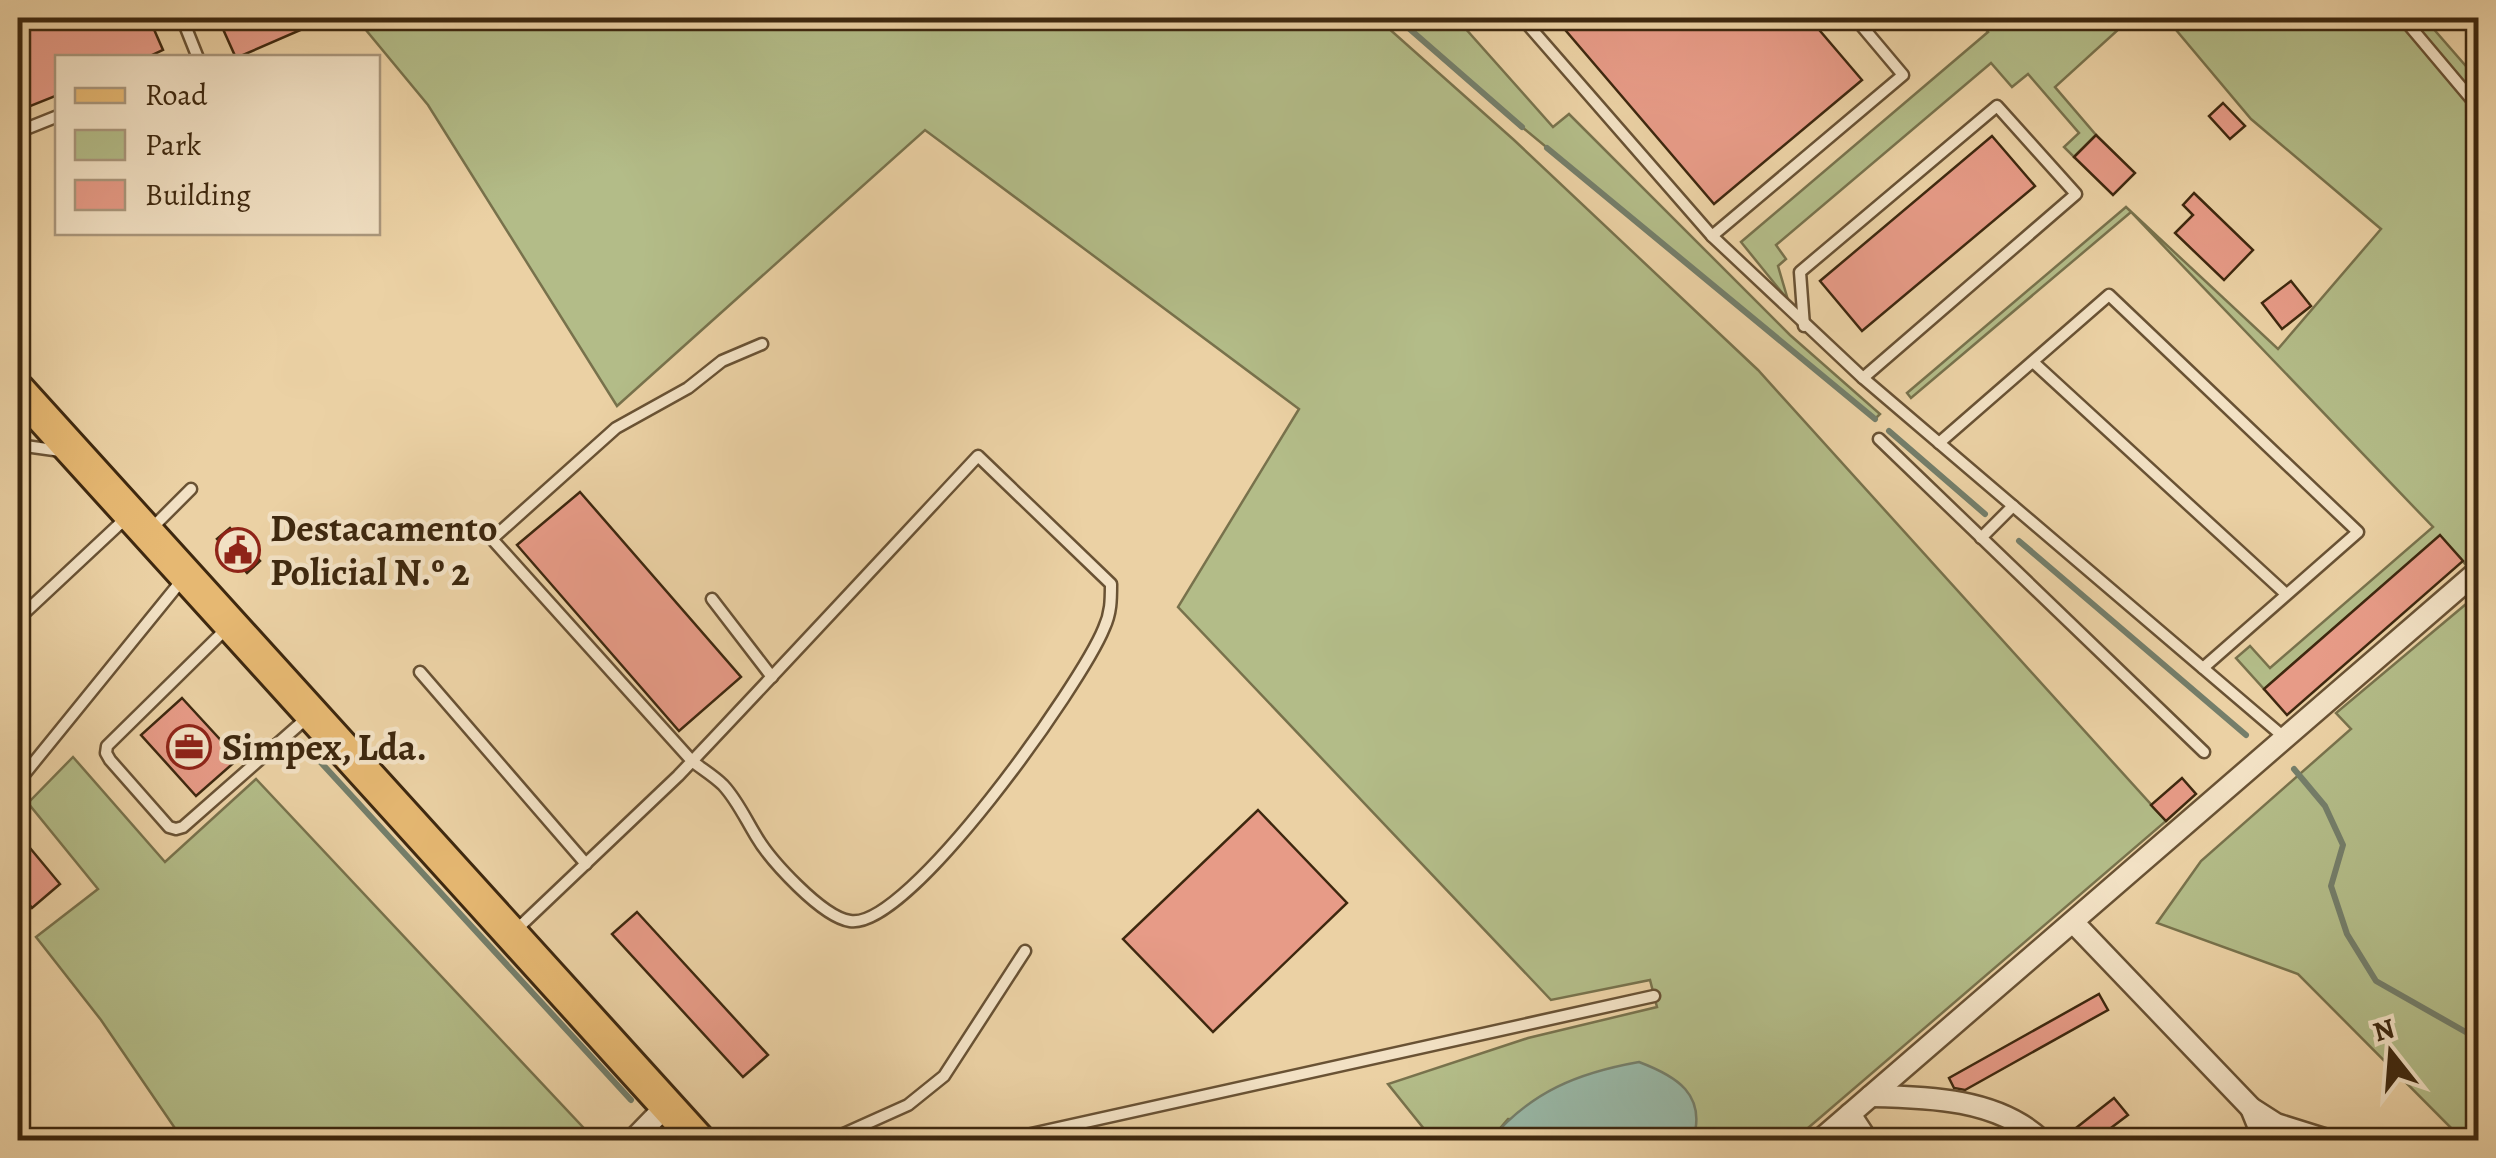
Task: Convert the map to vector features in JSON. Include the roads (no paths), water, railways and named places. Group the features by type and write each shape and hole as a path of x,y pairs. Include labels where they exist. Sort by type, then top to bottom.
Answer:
{"main road":[{"path":"18,390 698,1140"}],"street":[{"path":"1820,1140 2478,572"},
{"path":"2073,922 2252,1108 2276,1124 2326,1140"},
{"path":"1871,1096 1920,1097 1986,1110 2022,1122 2041,1140"},
{"path":"633,1140 666,1105"},
{"path":"2252,1108 2264,1140"},
{"path":"1850,1114 1867,1140"}],"lane":[{"path":"182,18 197,55"},
{"path":"1522,18 1712,236 1804,326 2286,738"},
{"path":"1712,236 1903,75 1855,18"},
{"path":"2402,18 2478,107"},
{"path":"1804,326 1800,272 1997,106 2076,194 1863,378"},
{"path":"18,132 55,117"},
{"path":"1939,443 2109,295 2358,532 2203,668"},
{"path":"512,934 692,761 978,456 1111,584 1112,607 1103,631 1028,750 930,869 874,918 854,922 836,918 775,862 722,784 692,761 492,540 616,428 688,388 722,362 762,344"},
{"path":"2033,362 2286,594"},
{"path":"1880,439 2204,752"},
{"path":"18,444 75,453"},
{"path":"18,619 139,524 191,489"},
{"path":"1981,538 2013,506"},
{"path":"18,782 186,576"},
{"path":"712,599 772,677"},
{"path":"230,625 107,746 110,760 169,827 183,827 311,714"},
{"path":"420,672 586,864"},
{"path":"830,1140 908,1105 944,1076 1026,951"},
{"path":"1004,1140 1654,996"}],"waterway":[{"path":"1397,18 1522,127"},
{"path":"1547,148 1875,419"},
{"path":"1889,431 1985,514"},
{"path":"2019,541 2246,735"},
{"path":"303,743 631,1100"},
{"path":"2294,769 2325,806 2343,845 2331,886 2347,934 2376,981 2478,1039"},
{"path":"657,1129 668,1140"}],"place":[{"name":"Destacamento Policial N.º 2","path":"238,550"},
{"name":"Simpex, Lda.","path":"189,747"}]}
